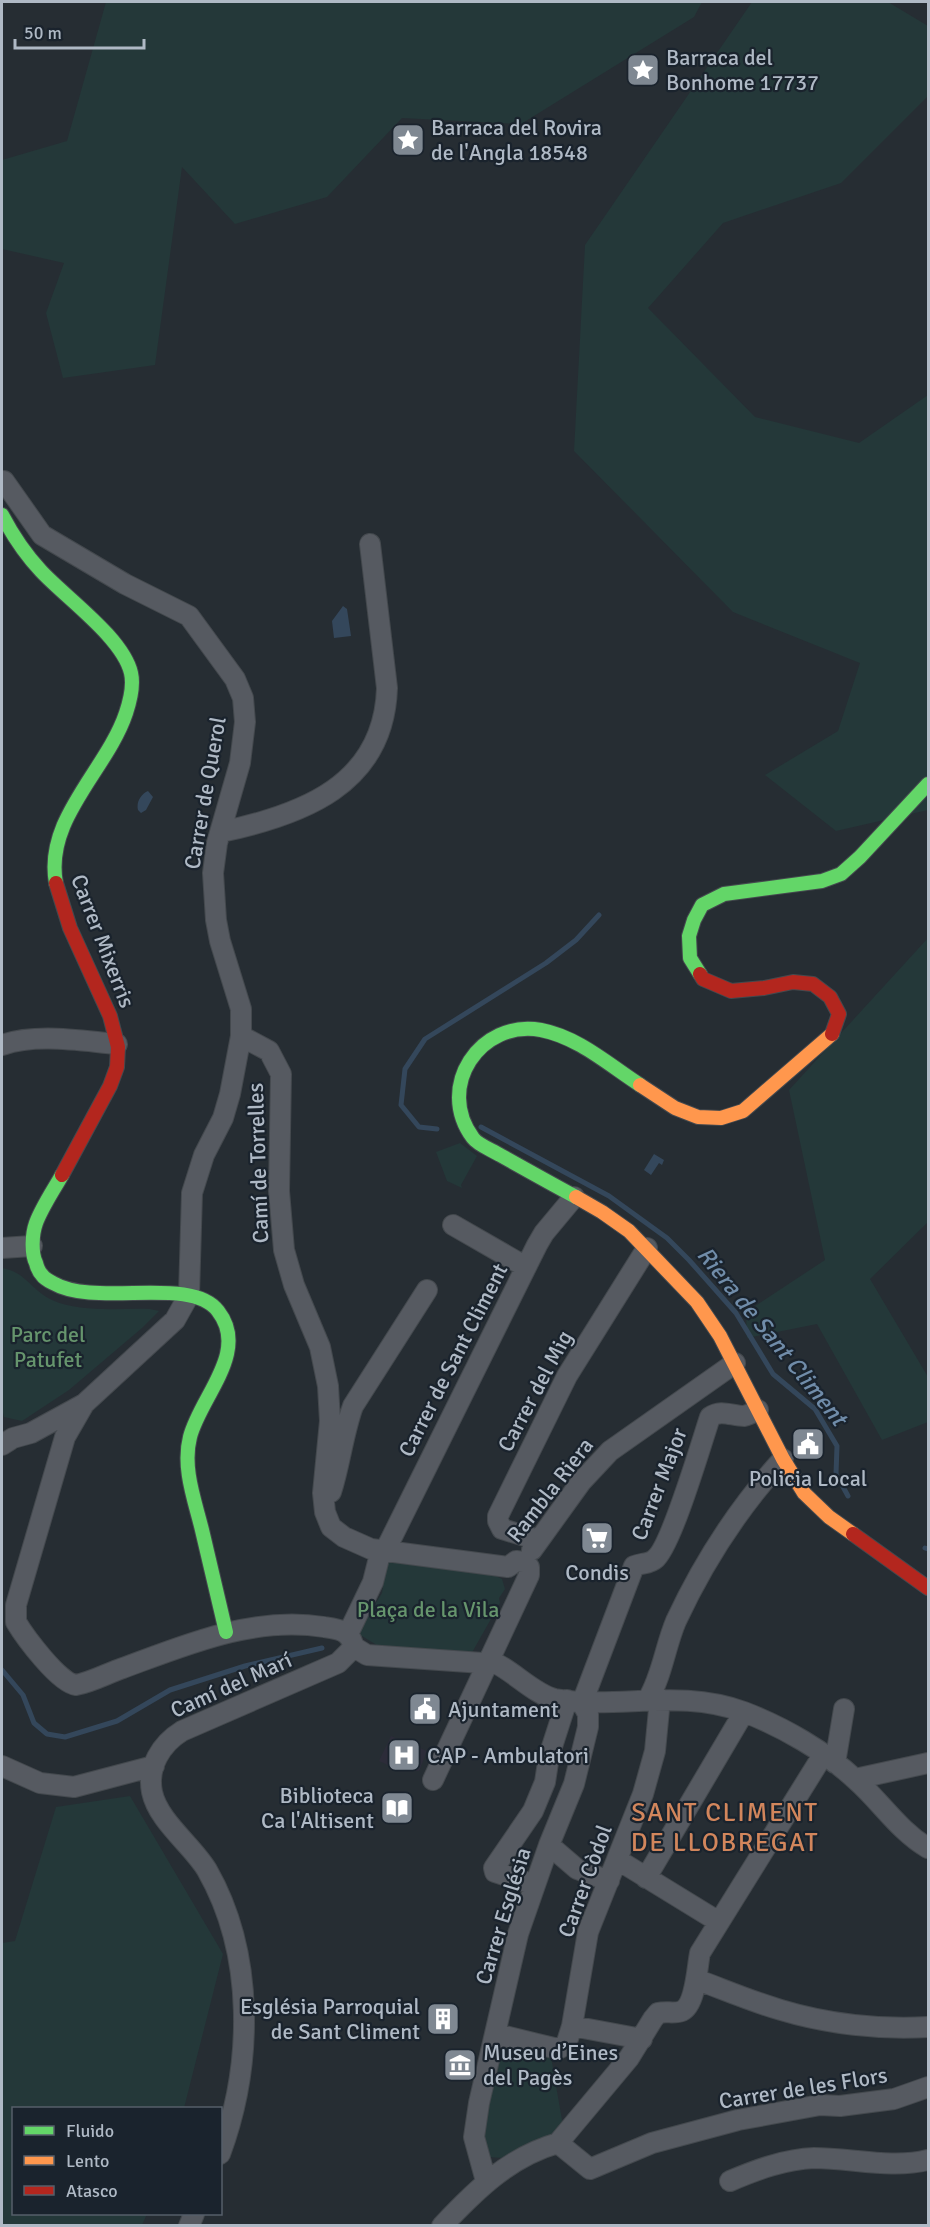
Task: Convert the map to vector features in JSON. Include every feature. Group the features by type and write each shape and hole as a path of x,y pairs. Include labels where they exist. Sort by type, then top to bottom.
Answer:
{"street":[{"name":"Carrer de Querol","path":"4,481 42,535 125,584 189,616 219,654 240,691 245,722 240,763 216,853 213,891 220,941 241,1009 241,1036 223,1118 204,1155 192,1193 189,1295"},
{"name":"Carrer Mixerris","path":"2,515 30,562 110,637 130,664 131,695 123,724 70,812 57,845 54,862 58,891 66,915 110,1017 117,1044 117,1065 110,1086 39,1216 32,1235 32,1246"},
{"path":"221,832 259,824 321,799 349,778 369,752 386,705 387,688 370,544"},
{"path":"928,784 860,857 841,874 822,881 724,894 702,906 694,920 689,936 690,958 703,979 731,992 793,982 813,984 830,998 839,1014 831,1035 743,1111 709,1119 686,1114 569,1038 541,1030 527,1029 513,1032 480,1047 464,1068 459,1082 462,1115 465,1126 474,1140 629,1231 647,1248 697,1302 735,1363 783,1459 814,1504 928,1588"},
{"name":"Camí de Torrelles","path":"241,1036 270,1051 281,1074 279,1191 284,1250 294,1285 320,1347 331,1403 323,1493 325,1512"},
{"path":"2,1045 26,1041 65,1040 117,1044"},
{"name":"Carrer de Sant Climent","path":"385,1551 544,1233 574,1197"},
{"path":"453,1225 526,1267"},
{"path":"2,1248 32,1246 33,1255 43,1278 69,1291 189,1295 199,1297 217,1309 223,1317 231,1341 226,1359 192,1429 187,1456 193,1493 226,1632"},
{"name":"Carrer del Mig","path":"538,1540 502,1528 498,1516 567,1376 647,1248"},
{"path":"427,1290 353,1406 325,1512 331,1527 336,1532 363,1546 519,1570"},
{"path":"2,1444 31,1433 84,1404 175,1320 189,1295"},
{"name":"Rambla Riera","path":"433,1780 487,1662 519,1570 538,1540 581,1482 616,1445 735,1363"},
{"path":"84,1404 65,1437 9,1625 69,1684 76,1685 226,1632 295,1624 337,1629 367,1654 487,1662 510,1670 545,1696 575,1702 654,1699 703,1702 744,1712 778,1728 829,1759 855,1779 900,1827 928,1848"},
{"name":"Carrer Major","path":"575,1702 634,1566 652,1561 660,1554 676,1516 710,1417 715,1413 744,1416 758,1410"},
{"path":"31,1433 45,1438 51,1444 58,1461"},
{"name":"Carrer Còdol","path":"496,2034 558,2049 566,2045 572,2026 588,1932 643,1794 655,1751 655,1688 670,1638 685,1604 741,1509 783,1459"},
{"path":"351,1640 373,1582 379,1558 385,1551"},
{"name":"Camí del Marí","path":"154,1766 165,1744 182,1731 338,1663 351,1640"},
{"path":"535,1885 495,1872 494,1868 537,1801 545,1782 549,1756 575,1702"},
{"name":"Carrer Església","path":"486,2181 476,2148 474,2128 509,1965 549,1845 574,1784 588,1727 588,1714 575,1702"},
{"path":"442,2226 486,2181 513,2164 558,2143 629,2058 652,2019 658,2013 684,2010 698,1980 700,1953 829,1759 844,1709"},
{"path":"646,1878 744,1712"},
{"path":"855,1779 928,1762"},
{"path":"2,1766 40,1783 74,1787 154,1766 152,1789 158,1808 194,1851 215,1884 227,1914 237,1954 243,2004 243,2049 234,2108 222,2147"},
{"path":"549,1845 577,1869 609,1881"},
{"path":"618,1860 719,1922"},
{"path":"698,1980 771,2007 816,2018 879,2026 928,2027"},
{"path":"572,2026 642,2039"},
{"name":"Carrer de les Flors","path":"558,2143 590,2169 652,2143 698,2130 791,2109 894,2099 926,2086"},
{"path":"730,2181 768,2166 812,2158 900,2163 928,2160"}],"shaded area":[{"path":"343,606 347,609 351,636 334,638 332,621"},
{"path":"148,791 153,797 146,810 141,813 138,810 138,801"},
{"path":"654,1154 664,1160 662,1165 659,1163 651,1175 644,1170"},
{"name":"CAP - Ambulatori","path":"391,1736 427,1751 419,1771 396,1769 379,1761"}],"green space":[{"path":"106,2 702,2 694,17 521,124 402,118 327,197 235,224 182,167 155,365 63,378 46,313 64,263 2,249 2,160 67,141"},
{"path":"752,2 888,2 928,26 928,96 841,183 723,223 648,308 755,417 859,443 928,395 928,810 836,831 765,775 838,731 860,663 733,612 574,451 585,245"},
{"path":"928,938 928,1222 870,1279 928,1377 928,1422 882,1440 817,1324 747,1338 746,1312 825,1260 789,1090"},
{"path":"460,1143 477,1156 461,1185 462,1188 447,1181 436,1152"},
{"name":"Parc del Patufet","path":"2,1268 17,1273 45,1296 63,1304 100,1309 159,1311 69,1390 22,1421 4,1417 2,1409"},
{"name":"Plaça de la Vila","path":"387,1560 494,1575 502,1579 505,1589 499,1598 500,1603 470,1656 380,1647 357,1633 382,1593"},
{"path":"130,1796 223,1954 184,2107 12,2107 12,2215 147,2215 142,2225 2,2225 2,1943 15,1941 56,1807"},
{"path":"502,2045 551,2057 562,2120 565,2124 559,2131 504,2158 488,2157 482,2138"}],"waterway":[{"name":"Riera de Sant Climent","path":"437,1129 419,1127 401,1105 405,1069 425,1039 546,963 576,940 599,915"},
{"name":"Riera de Sant Climent","path":"481,1127 609,1196 667,1238 689,1260 736,1313 773,1374 815,1409 837,1446 836,1474 848,1496"},
{"path":"2,1670 23,1695 34,1723 47,1734 65,1737 117,1721 170,1690 245,1666 322,1648"}],"traffic: fast":[{"path":"2,515 35,565 106,632 126,660 132,678 129,704 117,734 79,795 59,837 55,860 56,883"},
{"path":"700,974 690,958 689,936 702,905 724,894 822,881 841,874 860,857 928,784"},
{"path":"576,1197 475,1141 463,1118 459,1098 462,1079 470,1061 483,1046 499,1035 519,1029 541,1030 580,1045 640,1085"},
{"path":"62,1175 41,1211 34,1232 34,1259 44,1277 71,1290 93,1293 187,1295 205,1300 218,1311 226,1327 229,1342 226,1358 195,1422 188,1449 190,1484 226,1632"}],"traffic: slow":[{"path":"640,1085 675,1108 698,1117 721,1118 743,1111 832,1034"},
{"path":"576,1197 629,1231 697,1302 720,1336 783,1459 804,1493 829,1517 853,1534"}],"traffic: jam":[{"path":"56,883 70,928 110,1016 118,1047 117,1067 110,1086 62,1175"},
{"path":"700,974 703,979 731,991 793,982 813,984 830,997 839,1014 832,1034"},
{"path":"853,1534 928,1588"}],"place":[{"name":"Barraca del Bonhome 17737","path":"643,70"},
{"name":"Barraca del Rovira de l'Angla 18548","path":"408,140"},
{"name":"Policia Local","path":"808,1444"},
{"name":"Condis","path":"597,1538"},
{"name":"Ajuntament","path":"425,1709"},
{"name":"CAP - Ambulatori","path":"404,1755"},
{"name":"Biblioteca Ca l'Altisent","path":"397,1808"},
{"name":"Església Parroquial de Sant Climent","path":"443,2019"},
{"name":"Museu d’Eines del Pagès","path":"460,2065"}],"district":[{"name":"SANT CLIMENT DE LLOBREGAT","path":"725,1828"}]}
